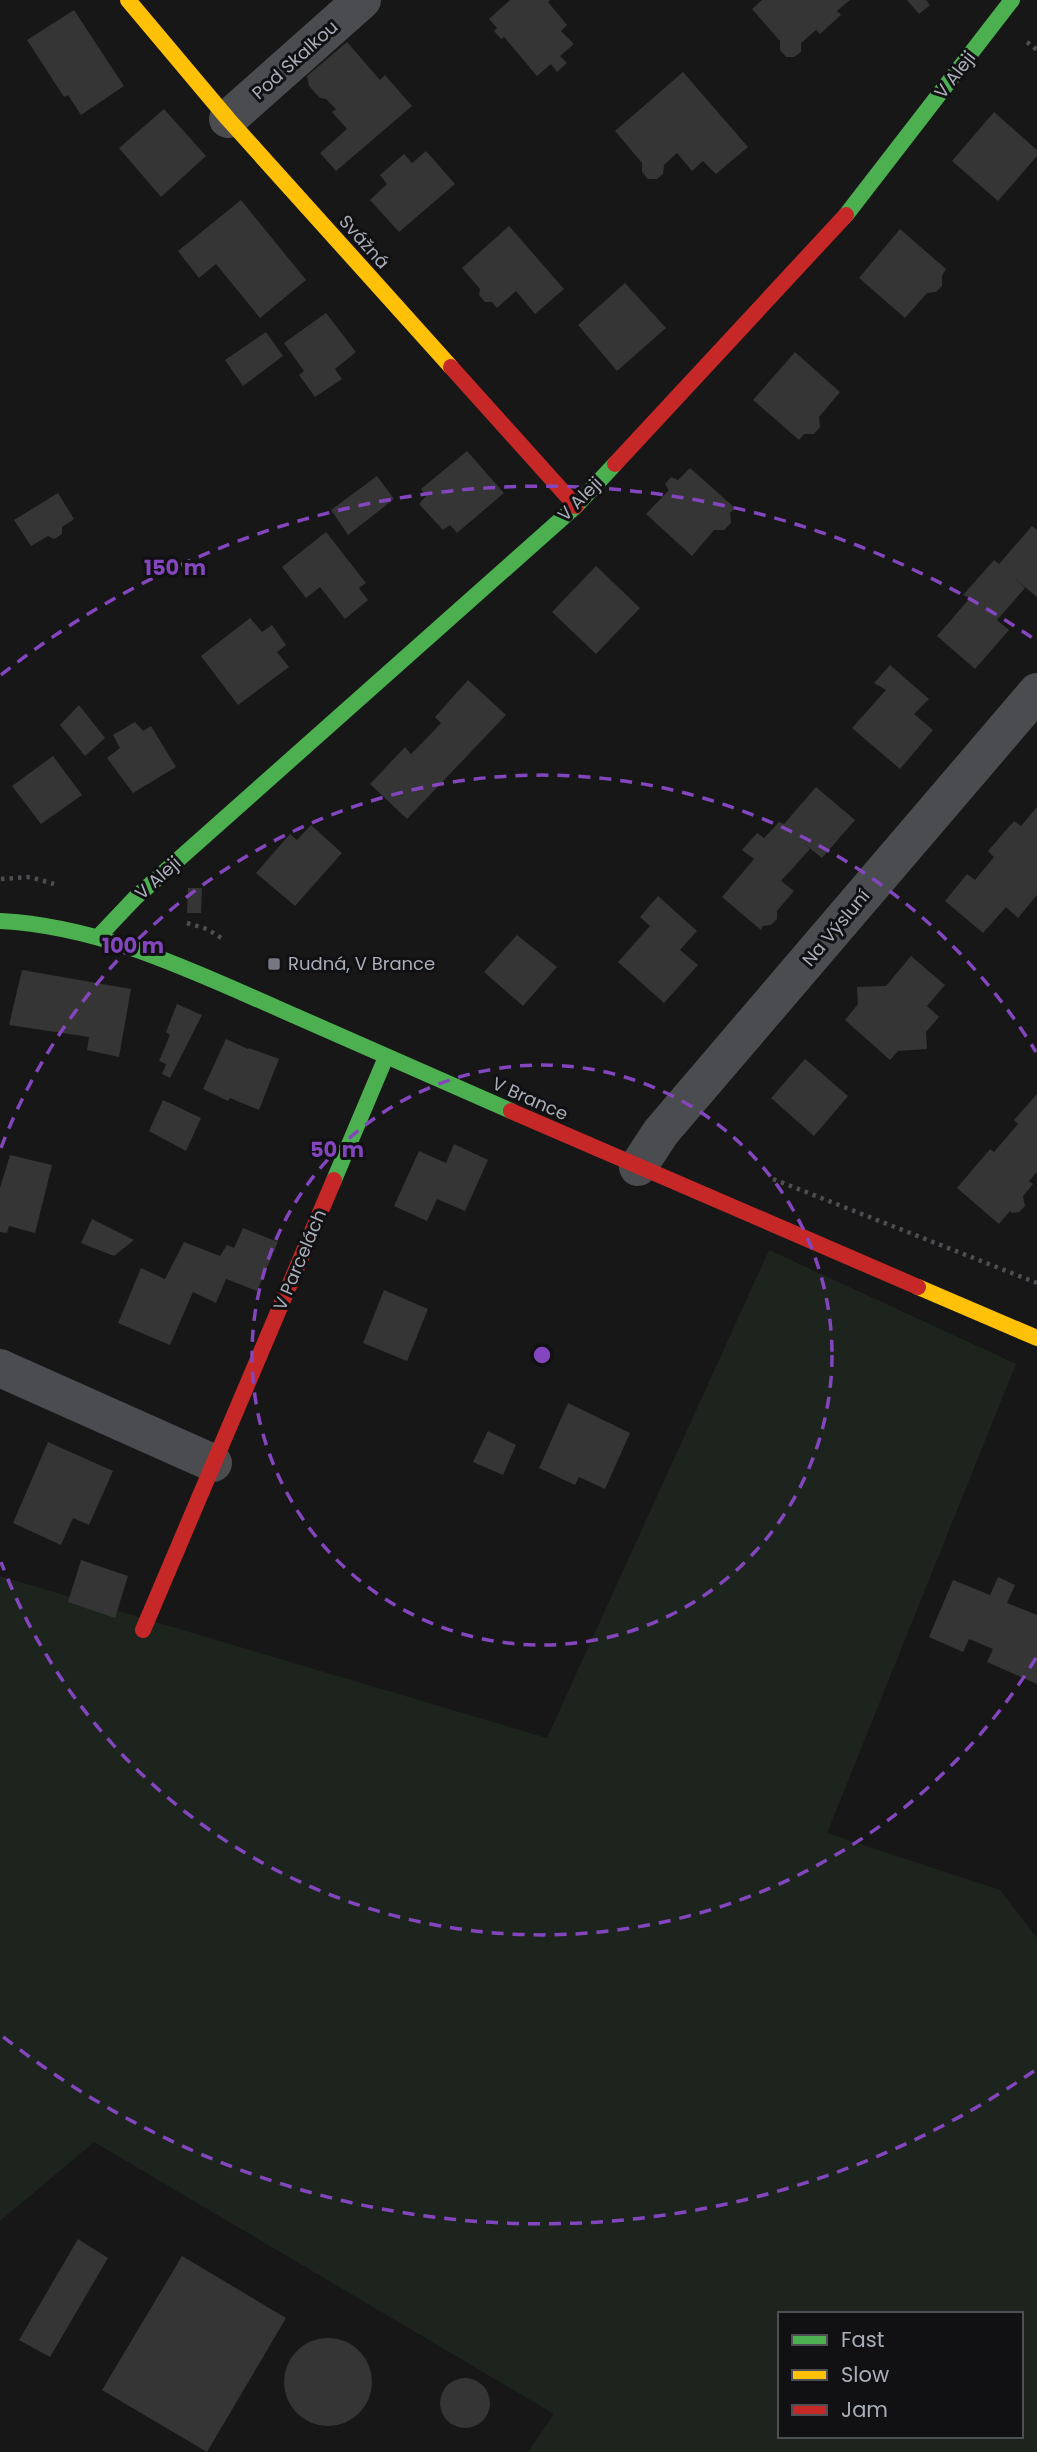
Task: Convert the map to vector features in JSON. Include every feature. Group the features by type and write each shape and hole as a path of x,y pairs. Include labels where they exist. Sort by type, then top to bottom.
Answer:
{"street":[{"name":"Svážná","path":"128,0 228,119 576,506"},
{"name":"Pod Skalkou","path":"228,119 362,0"},
{"name":"V Aleji","path":"99,936 135,898 576,506 842,220 1005,3"},
{"name":"Na Výsluní","path":"638,1167 661,1132 1037,692"},
{"name":"V Brance","path":"0,921 48,923 99,936 172,962 638,1167 1037,1338"},
{"name":"V Parcelách","path":"143,1630 386,1057"},
{"path":"0,1368 212,1464"}],"shaded area":[{"path":"769,1250 1016,1364 827,1833 1000,1890 1037,1938 1037,2452 528,2452 554,2414 94,2142 0,2221 0,1576 547,1738"}],"building":[{"path":"510,0 550,0 548,2 567,25 561,31 574,44 560,56 567,63 557,72 551,64 537,76 504,37 501,39 494,31 497,28 489,19"},
{"path":"762,0 850,0 837,11 841,15 820,34 816,30 801,43 801,52 794,57 786,57 780,50 780,41 752,9"},
{"path":"907,0 926,0 930,5 919,14"},
{"path":"74,10 124,86 81,115 68,95 64,97 27,40"},
{"path":"347,42 380,80 385,75 412,106 336,171 320,153 347,129 332,112 336,109 309,86 307,76"},
{"path":"683,72 748,147 716,174 703,161 692,171 677,153 664,165 663,174 657,179 648,179 642,172 642,163 615,131"},
{"path":"164,109 206,156 161,197 119,148"},
{"path":"994,112 1037,150 1037,156 998,201 952,161"},
{"path":"426,151 455,184 399,232 370,200 387,184 380,175 404,154 412,163"},
{"path":"241,200 306,280 260,318 216,264 199,278 178,251"},
{"path":"509,226 564,289 535,314 516,291 497,308 492,302 485,302 479,295 480,289 462,268"},
{"path":"900,229 946,269 942,276 942,286 936,292 927,293 905,318 859,278"},
{"path":"625,283 666,328 617,371 578,325"},
{"path":"326,313 356,352 335,369 342,379 315,397 299,375 304,371 284,343"},
{"path":"266,332 283,356 243,386 225,360"},
{"path":"795,352 840,392 819,417 820,427 814,434 804,434 799,440 753,400"},
{"path":"467,451 504,493 457,533 450,525 443,530 419,504 426,496 421,489"},
{"path":"690,468 735,508 730,513 731,523 724,530 714,530 692,556 646,514 669,490 665,484 671,477 678,480"},
{"path":"377,476 394,499 348,535 331,510"},
{"path":"58,493 74,519 62,527 62,534 54,539 48,536 31,546 14,520"},
{"path":"1032,526 1037,530 1037,597 1014,578 1025,588 997,620 1009,630 975,669 937,636 970,598 963,595 994,560 999,564"},
{"path":"326,532 366,583 359,588 368,600 345,619 320,587 306,598 282,567"},
{"path":"596,566 640,608 596,654 552,612"},
{"path":"250,618 262,632 272,625 286,645 277,652 289,667 238,705 201,656"},
{"path":"890,665 929,699 914,714 933,730 900,769 852,728 886,690 874,683"},
{"path":"468,680 506,715 407,819 370,784 405,747 411,754 426,739 441,723 435,717"},
{"path":"79,705 105,738 85,756 60,725"},
{"path":"135,722 143,731 151,726 176,767 133,793 107,758 120,748 113,735"},
{"path":"53,756 82,795 41,824 12,786"},
{"path":"816,787 855,820 822,858 802,842 810,849 781,881 794,891 777,911 777,919 771,925 763,926 761,930 722,897 754,859 742,850 757,833 764,838 779,822 784,824"},
{"path":"1037,807 1037,895 1018,918 1006,907 983,933 945,901 967,874 975,880 994,857 988,851 1014,821 1021,826"},
{"path":"311,825 342,853 295,906 256,873 290,834 297,840"},
{"path":"188,888 202,888 201,913 187,913"},
{"path":"658,896 697,931 680,950 698,965 664,1003 618,962 650,926 640,917"},
{"path":"517,935 557,967 523,1006 484,972"},
{"path":"911,956 945,985 927,1006 939,1017 926,1032 927,1049 898,1051 890,1060 845,1020 858,1004 857,987 886,986"},
{"path":"22,970 131,989 119,1057 87,1050 89,1037 9,1025"},
{"path":"177,1004 202,1015 170,1078 162,1074 166,1064 159,1061 170,1035 166,1032"},
{"path":"226,1039 279,1059 259,1110 230,1098 228,1101 203,1089"},
{"path":"805,1059 848,1096 814,1136 771,1098"},
{"path":"1037,1094 1037,1172 1029,1181 1033,1184 1023,1196 1025,1206 1019,1212 1010,1211 999,1224 957,1188 990,1149 994,1152 1018,1124 1014,1120"},
{"path":"163,1100 201,1118 186,1151 149,1131"},
{"path":"454,1144 488,1160 465,1211 437,1199 427,1221 394,1206 419,1151 446,1163"},
{"path":"10,1155 52,1165 35,1233 9,1226 7,1233 0,1232 0,1188"},
{"path":"92,1219 134,1240 114,1256 81,1243"},
{"path":"243,1228 278,1242 257,1291 226,1279 216,1303 193,1292 170,1345 118,1323 141,1268 165,1279 184,1242 220,1256 227,1245 234,1248"},
{"path":"384,1290 428,1309 407,1361 363,1343"},
{"path":"568,1403 630,1433 605,1489 579,1477 575,1485 539,1468"},
{"path":"488,1431 516,1445 503,1475 473,1462"},
{"path":"48,1442 113,1471 89,1525 73,1518 61,1545 13,1523"},
{"path":"81,1560 128,1576 115,1618 68,1602"},
{"path":"998,1577 1015,1585 1007,1603 1037,1615 1037,1684 987,1662 993,1649 969,1639 963,1652 929,1637 953,1580 990,1595"},
{"path":"78,2239 108,2258 50,2357 19,2340"},
{"path":"182,2256 286,2318 207,2452 102,2390"},
{"path":"319,2338 337,2338 353,2345 365,2357 372,2373 372,2391 365,2407 353,2419 337,2426 319,2426 303,2419 291,2407 284,2391 284,2373 291,2357 303,2345"},
{"path":"465,2378 483,2385 490,2403 483,2421 465,2428 447,2421 440,2403 447,2385"}],"traffic: fast":[{"path":"846,215 1012,0"},
{"path":"99,936 135,898 576,506 615,464"},
{"path":"0,921 73,931 142,952 210,979 511,1111"},
{"path":"334,1180 386,1057"}],"traffic: slow":[{"path":"128,0 228,119 451,367"},
{"path":"918,1287 1037,1338"}],"traffic: jam":[{"path":"615,464 846,215"},
{"path":"451,367 576,506"},
{"path":"511,1111 918,1287"},
{"path":"143,1630 334,1180"}],"place":[{"name":"Rudná, V Brance","path":"274,964"}]}
